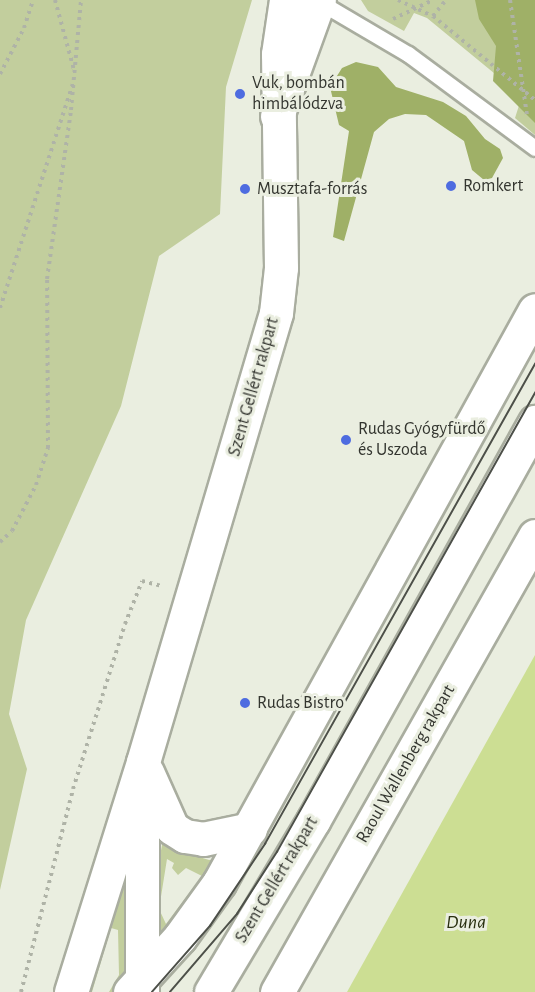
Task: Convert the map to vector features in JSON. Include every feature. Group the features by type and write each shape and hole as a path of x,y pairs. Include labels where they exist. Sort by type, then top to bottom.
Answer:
{"main road":[{"name":"Szent Gellért rakpart","path":"71,992 143,762 276,313 281,257 277,116 278,54 286,0"},
{"path":"277,116 318,1"},
{"name":"Szent Gellért rakpart","path":"138,988 180,937 219,883 535,310"},
{"name":"Szent Gellért rakpart","path":"211,992 313,820 535,422"},
{"name":"Raoul Wallenberg rakpart","path":"277,992 535,536"},
{"name":"Szent Gellért rakpart","path":"138,988 143,762"},
{"path":"143,762 161,808 172,828 185,836 203,839 250,829"}],"lane":[{"path":"318,1 408,54 535,148"}],"path":[{"path":"0,74 24,28 33,0"},
{"path":"0,308 75,75 55,0"},
{"path":"0,542 17,522 48,448 47,279 75,75 81,0"},
{"path":"398,0 433,16 525,89 535,100"},
{"path":"369,31 433,0"},
{"path":"433,16 446,0"},
{"path":"510,0 525,89"},
{"path":"21,992 74,789 125,624 141,581 168,587"}],"shaded area":[{"path":"0,0 252,0 226,87 220,214 159,256 121,406 26,620 9,714 27,769 0,890"},
{"path":"361,0 535,0 535,135 515,118 522,96 427,18 414,13 404,31 368,11"},
{"path":"475,0 535,0 535,123 493,81 496,46 479,19"},
{"path":"356,62 378,67 396,87 443,102 466,116 485,139 500,149 503,158 492,178 484,180 472,170 464,141 426,115 405,114 389,119 374,132 344,241 333,237 349,131 339,125 330,87 342,68"},
{"path":"164,835 177,850 209,860 222,859 158,941 158,866","holes":["167,859 174,863 172,868 178,875 186,868 202,876 166,924 159,909"]},
{"path":"124,874 127,977 117,992 109,992 119,975 118,930 111,928 92,992 87,992"}],"water":[{"name":"Duna","path":"535,655 535,992 347,992"}],"tram line":[{"path":"152,992 210,926 265,844 535,364"},
{"path":"170,992 237,914 277,852 535,393"}],"place":[{"name":"Vuk, bombán himbálódzva","path":"240,94"},
{"name":"Romkert","path":"451,186"},
{"name":"Musztafa-forrás","path":"245,189"},
{"name":"Rudas Gyógyfürdő és Uszoda","path":"346,440"},
{"name":"Rudas Bistro","path":"245,703"}]}
